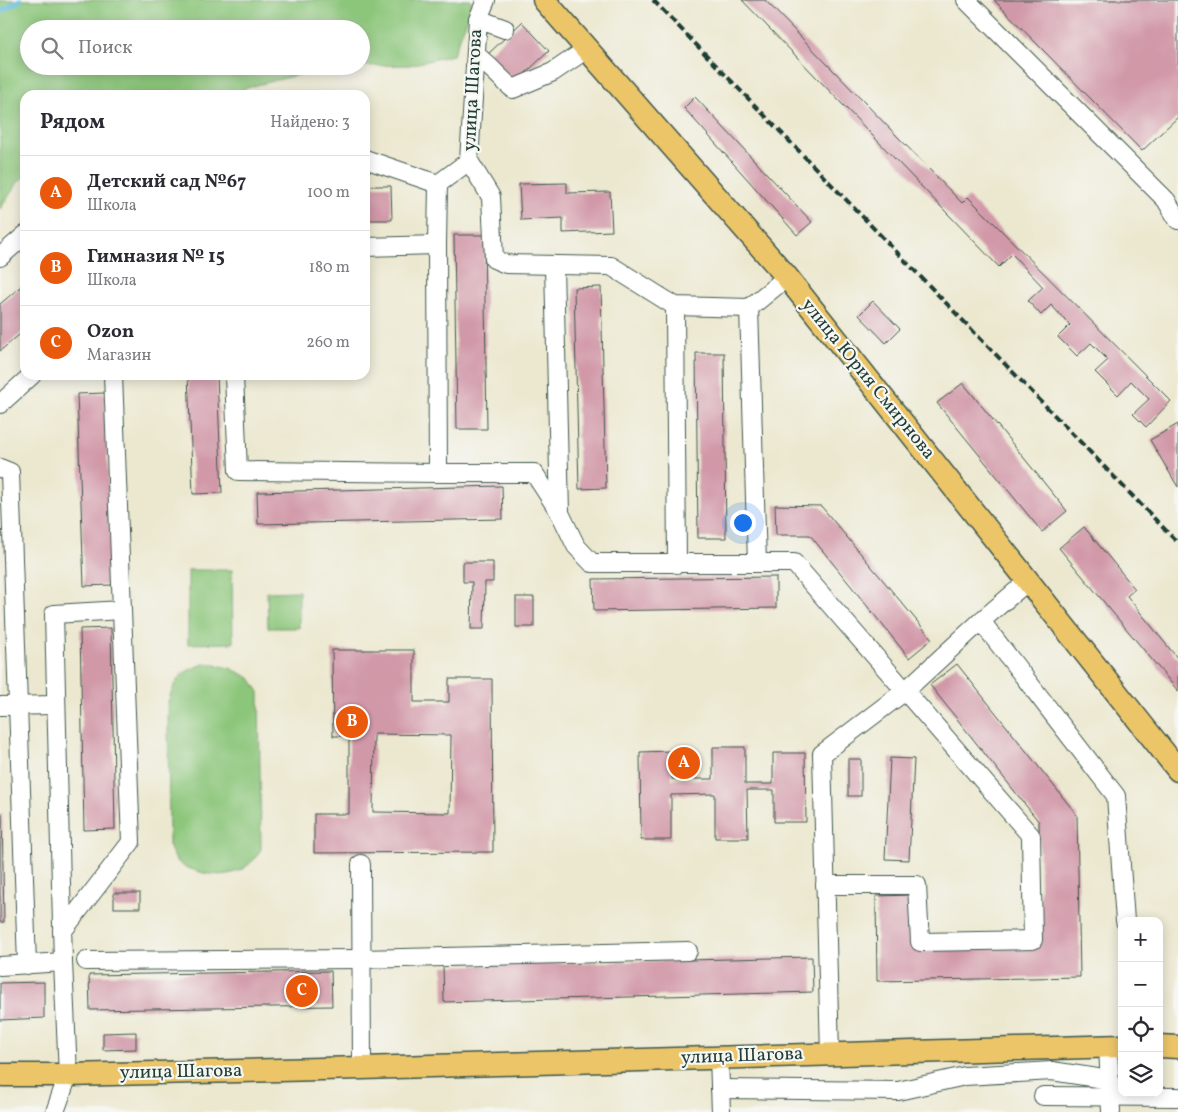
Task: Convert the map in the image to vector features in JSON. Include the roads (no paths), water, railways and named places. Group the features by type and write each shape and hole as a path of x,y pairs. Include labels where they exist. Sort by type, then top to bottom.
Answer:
{"main road":[{"name":"улица Юрия Смирнова","path":"544,0 787,278 1029,580 1178,770"},
{"name":"улица Шагова","path":"0,1075 362,1068 1115,1046"},
{"path":"1163,1046 1178,1047"}],"street":[{"name":"улица Шагова","path":"438,184 469,161 478,19 486,0"},
{"path":"966,0 1166,200 1178,220"},
{"path":"478,19 505,29"},
{"path":"476,55 513,89 553,72 587,49"},
{"path":"370,161 438,184 436,245 438,473"},
{"path":"469,161 491,197 494,259 506,264 611,266 675,306 749,308 787,278"},
{"path":"0,257 20,239"},
{"path":"370,247 436,245"},
{"path":"554,266 560,513"},
{"path":"675,306 677,564"},
{"path":"749,308 757,563"},
{"path":"0,404 26,380"},
{"path":"62,932 131,842 113,380"},
{"path":"234,380 238,472 534,473 560,513 576,546 592,563 794,563 1031,836 1034,940 920,942 918,884 825,884"},
{"path":"0,468 10,472 27,965"},
{"path":"830,1054 822,754 906,691 981,621 1029,580"},
{"path":"55,1112 68,1075 62,962 54,614 122,610"},
{"path":"981,621 1116,796 1125,917"},
{"path":"0,706 56,705"},
{"path":"361,864 362,1068"},
{"path":"86,961 361,959 688,952"},
{"path":"0,966 62,962"},
{"path":"1110,1096 1115,1046"},
{"path":"719,1057 721,1112"},
{"path":"720,1089 898,1091 965,1076 1052,1071 1110,1096"},
{"path":"1043,1096 1178,1097"}],"waterway":[{"path":"0,12 20,0"}],"railway":[{"path":"653,0 1178,543"}],"place":[{"name":"Гимназия № 15","path":"352,722"},
{"name":"Детский сад №67","path":"684,763"},
{"name":"Ozon","path":"302,991"}]}
